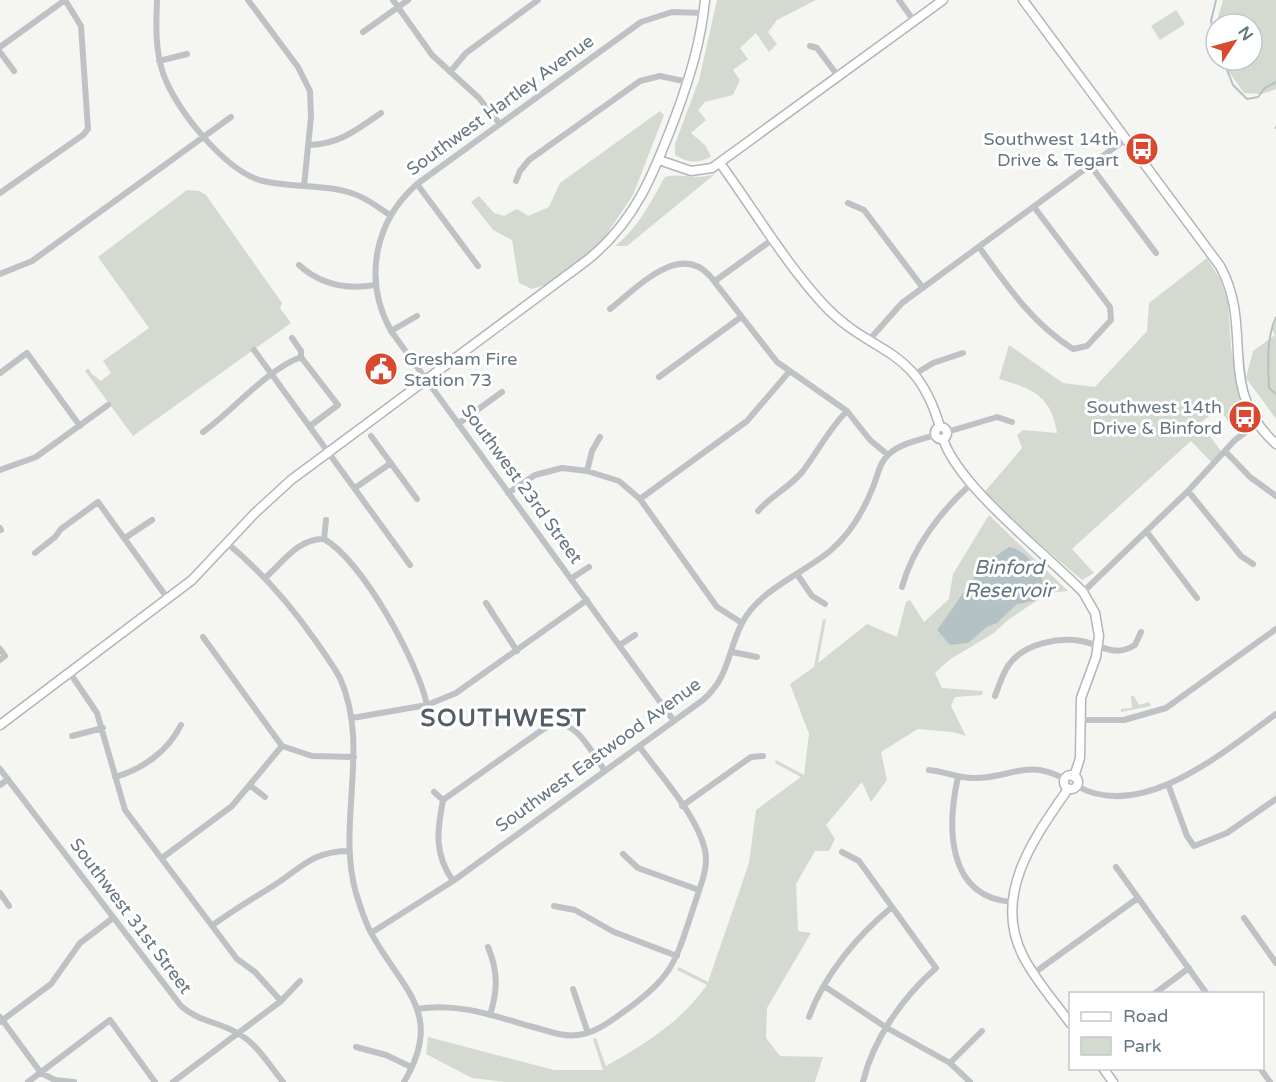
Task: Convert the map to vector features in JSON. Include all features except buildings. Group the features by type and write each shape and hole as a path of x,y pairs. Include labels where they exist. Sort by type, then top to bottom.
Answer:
{"street":[{"path":"0,47 65,0 81,26 88,129 0,193"},
{"path":"157,0 156,38 159,61 167,83 203,136 225,161 245,174 265,182 360,196 390,215"},
{"path":"248,0 302,74 311,99 304,186"},
{"path":"393,0 432,55 480,98 499,123"},
{"path":"363,32 408,0"},
{"path":"450,72 466,53 538,0"},
{"path":"0,725 198,575 273,495 604,246 638,202 659,160 699,47 705,0"},
{"path":"899,0 914,21"},
{"path":"659,160 692,171 702,171 718,164 943,0"},
{"path":"1023,0 1224,274 1236,314 1239,383 1258,423 1276,444"},
{"name":"Southwest Hartley Avenue","path":"375,285 378,248 390,215 403,197 417,184 641,22 672,12 704,13"},
{"path":"810,46 818,48 838,76"},
{"path":"0,52 14,71"},
{"path":"159,61 187,54"},
{"path":"516,181 520,171 529,160 629,87 650,77 660,76 688,82"},
{"path":"309,145 330,143 346,138 381,113"},
{"path":"0,274 32,261 231,117"},
{"path":"870,339 894,310 1126,139"},
{"path":"718,164 824,305 846,324 897,356 915,374 928,394 952,458 971,484 1083,592 1096,619 1098,647 1082,692 1080,758 1071,782 1022,864 1012,902 1015,934 1022,954 1069,1020"},
{"path":"1090,165 1156,253"},
{"path":"417,184 478,266"},
{"path":"848,203 864,210 923,288"},
{"path":"979,248 1023,307 1040,324 1073,349 1082,349 1087,346 1111,320 1110,307 1034,207"},
{"path":"715,281 773,239"},
{"path":"610,309 664,268 678,263 700,267 715,281 765,349 789,372 847,411 870,440 888,455 898,447 997,417 1012,422"},
{"path":"299,265 322,281 340,286 375,285"},
{"name":"Southwest 23rd Street","path":"375,285 384,317 391,331 674,721"},
{"path":"391,331 417,316"},
{"path":"659,377 741,316"},
{"path":"292,338 301,351 302,357 338,405 310,426"},
{"path":"254,350 410,565"},
{"path":"0,373 27,352 81,426"},
{"path":"915,374 933,363 963,353"},
{"path":"203,432 224,417 246,394 302,357"},
{"path":"640,499 747,421 789,372"},
{"path":"458,424 502,392"},
{"path":"0,470 7,466 27,462 108,405"},
{"path":"758,512 770,497 802,472 831,429 847,411"},
{"path":"1083,592 1147,532 1225,451 1258,423"},
{"path":"371,436 417,499"},
{"path":"587,471 592,451 600,437"},
{"path":"1225,451 1250,477 1276,496"},
{"name":"Southwest Eastwood Avenue","path":"371,933 453,881 674,721 716,687 742,623 764,598 841,539 862,509 881,465 888,455"},
{"path":"355,488 391,463"},
{"path":"508,493 535,475 562,468 587,471 619,481 640,499 717,607 742,623"},
{"path":"902,587 905,574 935,519 971,484"},
{"path":"1188,491 1241,556 1253,564"},
{"path":"35,554 61,529 98,502 168,599"},
{"path":"125,538 152,519"},
{"path":"324,538 326,520"},
{"path":"1147,532 1197,598"},
{"path":"266,577 301,544 309,540 324,538 340,550 389,618 419,678 427,705"},
{"path":"227,543 266,577 291,606 330,661 346,693 352,718 354,757 348,851 355,890 371,933 407,985 417,1009 420,1034 411,1067 404,1082"},
{"name":"Southwest 23rd Street","path":"572,578 589,567"},
{"path":"796,574 812,596 825,604"},
{"path":"352,718 427,705 462,690 587,600"},
{"path":"486,603 517,651"},
{"path":"1080,720 1124,720 1166,708 1276,628"},
{"path":"995,696 1008,665 1023,653 1058,640 1086,642 1107,651 1125,650 1135,645 1141,632"},
{"path":"620,645 635,635"},
{"path":"203,637 282,746 312,756 354,757"},
{"path":"0,649 3,658"},
{"path":"732,652 757,657"},
{"path":"70,673 93,705 103,728 125,810 237,959 255,972 281,1001"},
{"path":"566,724 570,712"},
{"path":"929,770 958,777 984,778 1034,768 1048,771 1090,793 1116,795 1168,784 1202,767 1276,714"},
{"path":"453,881 443,867 437,844 443,800 546,727 555,724 566,724 574,729 605,771"},
{"path":"115,777 141,766 172,742 181,725"},
{"path":"72,736 103,728"},
{"path":"162,858 221,816 251,786 282,746"},
{"path":"417,1009 448,1005 561,1035 588,1033 652,991 668,974 677,956 705,872 705,852 700,836 682,806 639,746"},
{"path":"682,806 751,757 764,756"},
{"name":"Southwest 31st Street","path":"0,769 181,1006 197,1019 240,1034 257,1050 283,1082"},
{"path":"958,777 950,826 959,862 980,894 999,901 1012,902"},
{"path":"0,785 8,779"},
{"path":"1168,784 1187,836 1194,846 1227,833 1276,799"},
{"path":"251,786 265,797"},
{"path":"434,792 443,800"},
{"path":"213,925 274,885 303,862 326,853 348,851"},
{"path":"842,852 859,861 936,969 914,990 887,1028 870,1058 863,1082"},
{"path":"623,854 638,868 699,890"},
{"path":"1116,867 1206,992"},
{"path":"0,893 9,906"},
{"path":"1034,973 1138,898"},
{"path":"554,906 575,910 614,932 677,956"},
{"path":"809,1017 816,998 863,933 892,907"},
{"path":"74,1082 55,1080 41,1073 1,1020 51,984 80,943 113,918"},
{"path":"1244,918 1276,963"},
{"path":"488,947 496,966 497,980 490,1015"},
{"path":"1155,992 1189,969"},
{"path":"173,1082 240,1034 281,1001 300,981"},
{"path":"824,986 887,1028 950,1063 970,1082"},
{"path":"573,989 588,1033"},
{"path":"28,1082 110,1020 155,1082"},
{"path":"950,1063 982,1031"},
{"path":"356,1047 386,1055 411,1067"}],"green space":[{"path":"717,0 816,0 777,20 768,32 777,44 769,52 756,33 740,48 748,59 733,70 740,80 733,95 705,102 698,110 706,120 691,133 706,146 711,157 697,162 689,161 675,155 675,144 699,80"},
{"path":"1223,0 1276,0 1276,89 1262,94 1244,93 1229,72 1264,72 1264,12 1220,12"},
{"path":"1176,10 1185,24 1160,40 1151,26"},
{"path":"660,111 664,115 633,195 601,243 551,283 532,289 519,283 512,240 493,230 471,202 479,196 494,213 504,216 517,209 528,216 549,207 560,183"},
{"path":"715,174 627,246 615,246 637,223 665,177 677,175 700,177"},
{"path":"187,190 199,191 206,195 282,303 280,308 291,323 133,436 85,371 88,368 101,381 111,373 103,361 149,328 98,257"},
{"path":"1207,258 1220,279 1228,302 1231,347 1244,424 1235,430 1219,409 1200,423 1221,451 1213,464 1191,441 1072,549 1094,573 1082,580 982,495 1022,448 1017,435 1023,430 1057,433 1054,420 1045,402 1022,386 999,379 1009,345 1063,383 1095,387 1147,331 1149,303"},
{"path":"1276,321 1276,419 1246,378 1253,351 1275,335 1272,330"},
{"path":"989,515 1068,591 1048,593 1008,620 994,633 949,660 935,673 942,688 983,691 982,695 955,697 951,706 966,736 953,732 918,729 881,752 887,780 871,802 862,782 826,825 835,839 829,851 815,851 796,884 798,931 811,933 767,1008 766,1038 780,1056 823,1057 815,1082 505,1082 472,1078 426,1054 428,1037 554,1070 603,1070 593,1039 596,1038 606,1066 661,1031 686,1010 707,985 677,970 679,967 708,982 749,863 756,810 801,777 775,763 776,760 804,775 809,734 790,684 814,667 823,619 826,619 818,663 867,624 897,637 906,602 910,600 924,622 949,599 953,574"},
{"path":"1131,696 1134,696 1139,705 1149,702 1151,706 1121,712 1121,709 1132,708"}],"water":[{"name":"Binford Reservoir","path":"1009,547 1024,554 1032,563 1042,576 1043,589 1035,601 1017,604 997,623 987,627 968,643 950,645 937,630 983,565"}],"waterway":[{"path":"1213,12 1216,0"},
{"path":"1228,72 1233,85 1247,99 1258,97 1265,88 1276,82"},
{"path":"1276,317 1269,343 1268,361 1269,388 1276,394"}],"place":[{"name":"Southwest 14th Drive & Tegart","path":"1142,149"},
{"name":"Gresham Fire Station 73","path":"381,369"},
{"name":"Southwest 14th Drive & Binford","path":"1245,417"}],"district":[{"name":"SOUTHWEST","path":"504,718"}]}
